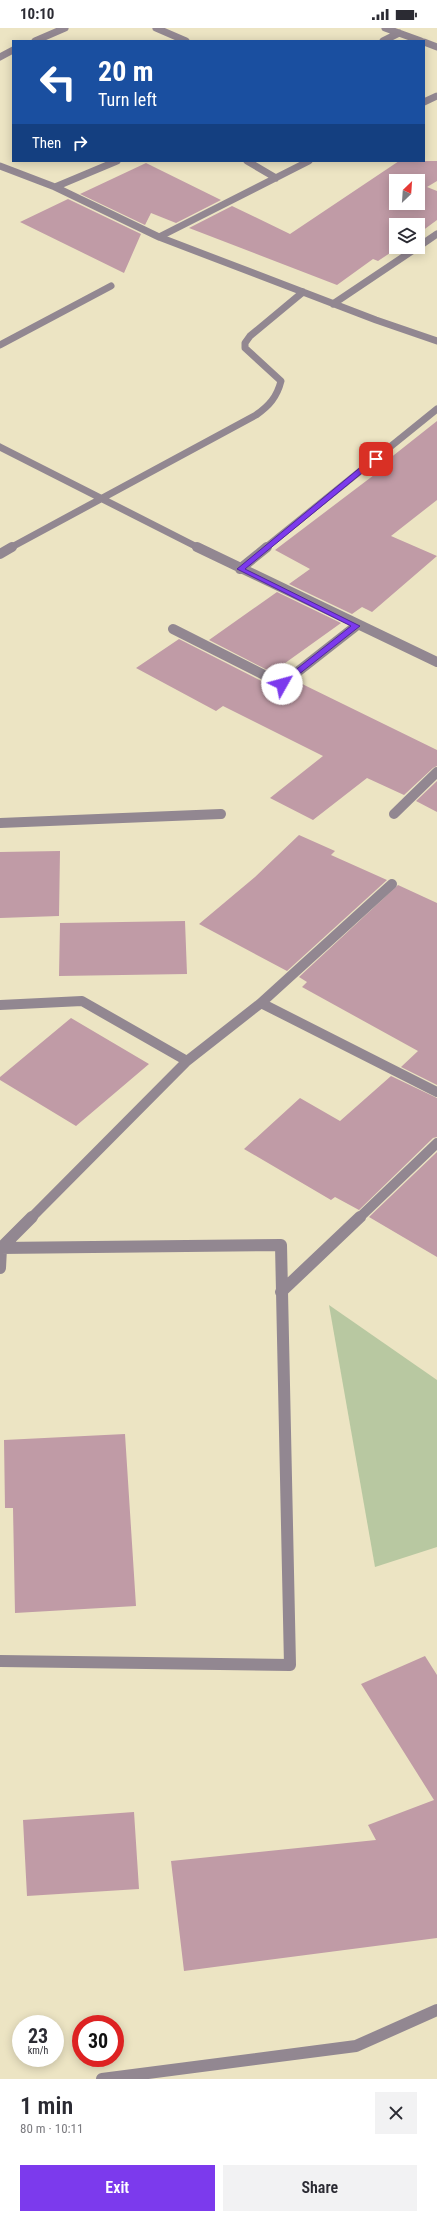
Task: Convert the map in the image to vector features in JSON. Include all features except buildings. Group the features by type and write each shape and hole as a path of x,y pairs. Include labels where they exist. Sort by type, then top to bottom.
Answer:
{"street":[{"path":"37,40 65,28"},
{"path":"156,28 184,40"},
{"path":"385,28 418,40"},
{"path":"385,40 399,33"},
{"path":"425,42 437,47"},
{"path":"0,57 11,53"},
{"path":"425,102 437,96"},
{"path":"56,187 115,162"},
{"path":"249,162 276,178"},
{"path":"159,237 307,162"},
{"path":"0,166 56,187 159,237 333,304 437,341"},
{"path":"425,242 437,234"},
{"path":"333,304 408,254"},
{"path":"0,345 111,286"},
{"path":"0,554 102,500 256,415 274,402 279,393 281,381 245,348 245,343 250,336 303,292"},
{"path":"240,569 437,409"},
{"path":"0,447 240,569 356,626 437,662"},
{"path":"173,629 282,684 356,626"},
{"path":"394,814 437,772"},
{"path":"0,824 221,814"},
{"path":"0,1268 1,1248 187,1061 261,1003 392,884"},
{"path":"0,1005 82,1001 187,1061"},
{"path":"261,1003 437,1092"},
{"path":"281,1292 437,1143"},
{"path":"0,1661 290,1665 281,1246 1,1248"},
{"path":"102,2079 356,2046 437,2010"}],"green space":[{"path":"329,1305 437,1380 437,1547 375,1567"}],"route":[{"path":"282,684 356,626 240,569 376,459"}]}
